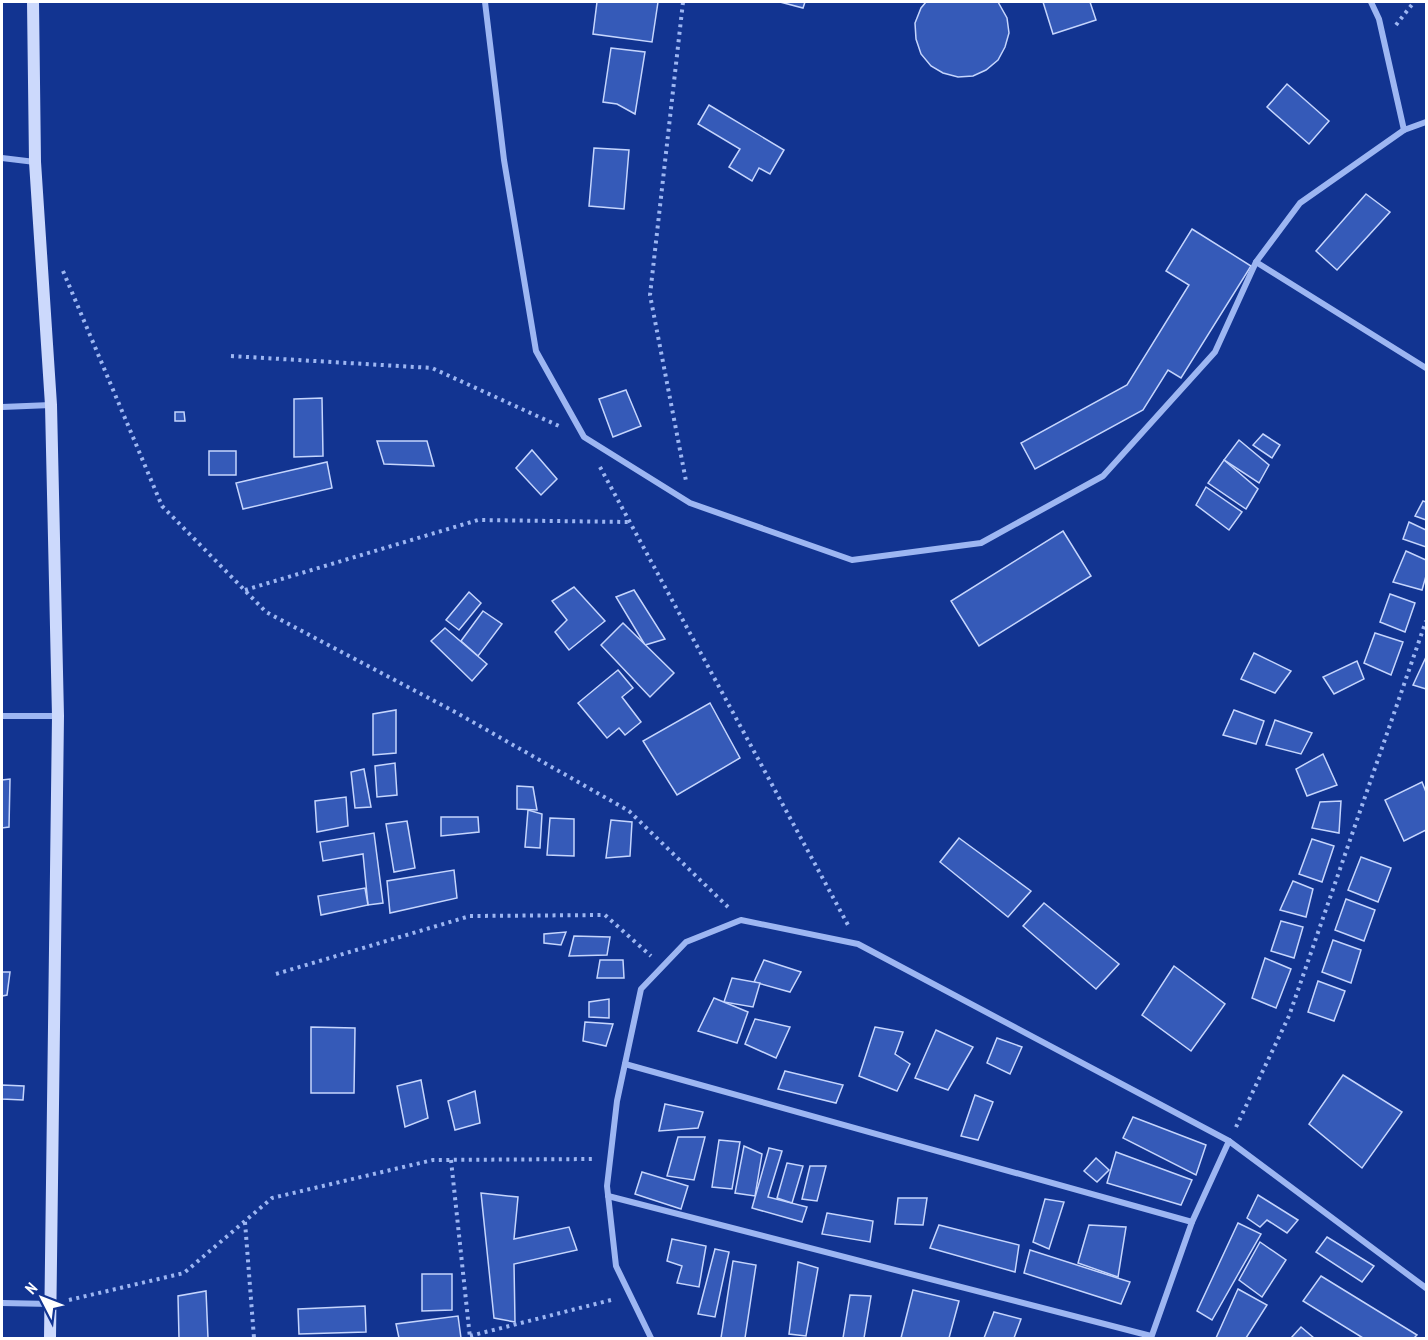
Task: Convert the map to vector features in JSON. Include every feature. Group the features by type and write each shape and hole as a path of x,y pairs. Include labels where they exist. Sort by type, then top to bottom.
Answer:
{"street":[{"path":"33,2 35,162 51,405 58,716 50,1338"},
{"path":"484,2 504,159 536,351 584,437 690,503 852,560 981,543 1103,476 1215,352 1256,262 1300,203 1404,130 1426,122"},
{"path":"1371,2 1379,19 1404,130"},
{"path":"2,158 35,162"},
{"path":"1256,262 1426,368"},
{"path":"2,408 51,405"},
{"path":"2,716 58,716"},
{"path":"651,1338 616,1266 607,1186 617,1101 641,990 686,942 741,920 858,944 1229,1141 1426,1288"},
{"path":"625,1064 1192,1222"},
{"path":"608,1197 1151,1337 1192,1222 1229,1141"},
{"path":"2,1303 51,1304"}],"path":[{"path":"683,2 650,295 690,503"},
{"path":"1384,41 1414,2"},
{"path":"62,267 162,507 266,612 457,713 629,812 741,920"},
{"path":"231,356 432,368 584,437 858,944"},
{"path":"245,590 478,520 629,522"},
{"path":"1229,1141 1289,1016 1426,621"},
{"path":"276,974 470,916 605,915 663,967"},
{"path":"51,1304 184,1273 272,1198 433,1160 610,1159"},
{"path":"451,1161 470,1337 630,1295"},
{"path":"244,1221 254,1338"}],"building":[{"path":"597,2 658,2 652,42 593,34"},
{"path":"780,2 805,2 803,8"},
{"path":"926,2 998,2 1007,18 1009,33 998,60 986,70 973,76 958,77 943,73 931,66 921,54 916,39 915,23"},
{"path":"1043,2 1090,2 1096,20 1053,34"},
{"path":"611,48 645,52 635,114 617,104 603,102"},
{"path":"1287,84 1329,121 1309,144 1267,107"},
{"path":"709,105 784,150 770,174 759,168 752,181 729,167 740,149 698,124"},
{"path":"594,148 629,150 624,209 589,206"},
{"path":"1366,194 1390,212 1337,270 1316,251"},
{"path":"1192,229 1251,266 1181,378 1168,370 1143,410 1035,469 1021,443 1127,385 1189,285 1166,271"},
{"path":"626,390 641,426 613,437 599,399"},
{"path":"322,398 323,456 294,457 294,399"},
{"path":"175,412 184,412 185,421 175,421"},
{"path":"1263,434 1280,445 1272,458 1253,445"},
{"path":"1239,440 1269,465 1259,483 1224,460"},
{"path":"377,441 427,441 434,466 384,464"},
{"path":"532,450 557,479 541,495 516,468"},
{"path":"209,451 236,451 236,475 209,475"},
{"path":"1224,460 1258,489 1246,509 1208,483"},
{"path":"327,462 332,488 243,509 236,483"},
{"path":"1206,487 1242,512 1229,530 1196,505"},
{"path":"1423,501 1426,502 1426,520 1415,516"},
{"path":"1409,522 1426,530 1426,547 1403,539"},
{"path":"1063,531 1091,576 979,646 951,601"},
{"path":"1406,551 1426,560 1426,576 1422,590 1393,582"},
{"path":"574,587 605,621 569,650 555,632 567,620 552,601"},
{"path":"634,590 665,639 645,645 616,597"},
{"path":"469,592 481,603 459,630 446,620"},
{"path":"1390,594 1415,603 1405,632 1380,622"},
{"path":"483,611 502,624 478,656 461,641"},
{"path":"623,623 674,673 650,697 601,645"},
{"path":"445,628 487,664 472,681 431,641"},
{"path":"1375,633 1403,642 1391,675 1364,663"},
{"path":"1254,653 1291,671 1275,693 1241,679"},
{"path":"1426,657 1426,689 1413,685"},
{"path":"1357,661 1364,679 1334,694 1323,677"},
{"path":"618,670 633,688 622,697 641,722 625,735 619,728 607,738 578,703"},
{"path":"710,703 740,758 677,795 643,741"},
{"path":"396,710 396,753 373,755 373,714"},
{"path":"1234,710 1264,721 1256,744 1223,735"},
{"path":"1275,720 1312,733 1301,754 1266,745"},
{"path":"1323,754 1337,785 1307,796 1296,769"},
{"path":"395,763 397,795 377,797 375,766"},
{"path":"364,769 371,807 355,808 351,772"},
{"path":"10,779 9,827 2,828 2,780"},
{"path":"1422,782 1426,792 1426,830 1404,841 1385,800"},
{"path":"517,786 533,787 537,810 517,809"},
{"path":"346,797 348,826 317,832 315,801"},
{"path":"1341,801 1339,833 1312,828 1320,802"},
{"path":"528,810 542,814 540,848 525,847"},
{"path":"441,817 478,817 479,832 441,836"},
{"path":"550,818 574,819 574,856 547,855"},
{"path":"611,820 632,822 630,856 606,858"},
{"path":"407,821 415,868 394,872 386,824"},
{"path":"374,833 383,903 368,905 363,854 323,861 320,842"},
{"path":"959,838 1031,891 1008,917 940,862"},
{"path":"1312,839 1334,846 1322,882 1299,874"},
{"path":"1361,857 1391,868 1378,902 1348,890"},
{"path":"454,870 457,898 390,913 387,881"},
{"path":"1293,881 1313,889 1306,917 1280,910"},
{"path":"365,888 368,905 321,915 318,896"},
{"path":"1346,899 1375,910 1364,941 1335,930"},
{"path":"1044,903 1119,964 1096,989 1023,926"},
{"path":"1281,921 1303,927 1294,958 1271,951"},
{"path":"566,932 561,945 544,943 544,934"},
{"path":"574,936 610,937 607,955 569,956"},
{"path":"1333,940 1361,950 1351,983 1322,972"},
{"path":"1265,958 1291,969 1276,1008 1252,998"},
{"path":"600,960 623,960 624,978 597,978"},
{"path":"764,960 801,972 790,992 754,982"},
{"path":"1174,966 1225,1004 1191,1051 1142,1015"},
{"path":"2,972 10,972 7,995 2,996"},
{"path":"732,978 760,983 753,1007 724,1002"},
{"path":"1318,981 1345,991 1334,1021 1308,1012"},
{"path":"714,998 748,1012 737,1043 698,1031"},
{"path":"609,999 609,1018 589,1017 589,1002"},
{"path":"755,1019 790,1027 776,1058 745,1044"},
{"path":"585,1022 613,1024 606,1046 583,1041"},
{"path":"311,1027 355,1028 354,1093 311,1093"},
{"path":"875,1027 903,1032 895,1054 910,1064 897,1091 859,1076"},
{"path":"936,1030 973,1047 948,1090 915,1078"},
{"path":"997,1038 1022,1047 1010,1074 987,1063"},
{"path":"785,1071 843,1085 836,1103 778,1089"},
{"path":"1343,1075 1402,1112 1362,1168 1309,1124"},
{"path":"421,1080 428,1118 405,1127 397,1086"},
{"path":"2,1085 24,1086 23,1100 2,1099"},
{"path":"475,1091 480,1123 455,1130 448,1101"},
{"path":"975,1095 993,1102 978,1140 961,1136"},
{"path":"665,1104 703,1112 698,1128 659,1131"},
{"path":"1133,1117 1206,1145 1196,1175 1123,1138"},
{"path":"678,1137 705,1137 694,1180 667,1176"},
{"path":"719,1140 740,1142 732,1189 712,1187"},
{"path":"744,1146 762,1154 755,1196 735,1193"},
{"path":"769,1148 782,1151 768,1197 807,1207 802,1222 752,1208"},
{"path":"1116,1152 1192,1180 1181,1205 1107,1183"},
{"path":"1096,1158 1109,1170 1097,1182 1084,1171"},
{"path":"787,1163 803,1166 792,1203 777,1198"},
{"path":"810,1166 826,1166 817,1201 802,1199"},
{"path":"642,1172 688,1186 681,1209 635,1194"},
{"path":"481,1193 518,1197 514,1239 569,1227 577,1250 514,1264 515,1322 494,1318"},
{"path":"1258,1195 1298,1220 1287,1233 1267,1220 1260,1227 1247,1218"},
{"path":"898,1198 927,1198 923,1225 895,1224"},
{"path":"1045,1199 1064,1202 1049,1249 1033,1242"},
{"path":"827,1213 873,1221 870,1242 822,1234"},
{"path":"1238,1223 1261,1234 1212,1320 1197,1311"},
{"path":"939,1225 1019,1245 1015,1272 930,1248"},
{"path":"1089,1225 1126,1227 1118,1277 1078,1263"},
{"path":"1327,1237 1374,1266 1362,1282 1316,1252"},
{"path":"672,1239 706,1246 699,1287 677,1283 682,1266 667,1261"},
{"path":"1260,1242 1286,1260 1262,1297 1239,1280"},
{"path":"715,1249 729,1252 715,1317 698,1314"},
{"path":"1030,1250 1130,1282 1121,1304 1024,1273"},
{"path":"733,1261 756,1265 745,1338 721,1338"},
{"path":"798,1262 818,1268 806,1336 789,1334"},
{"path":"422,1274 452,1274 452,1310 422,1311"},
{"path":"1321,1276 1417,1335 1414,1338 1363,1338 1303,1301"},
{"path":"1238,1289 1267,1305 1246,1338 1216,1338"},
{"path":"913,1290 959,1301 949,1338 901,1338"},
{"path":"206,1291 208,1338 179,1338 178,1296"},
{"path":"850,1295 871,1296 864,1338 843,1338"},
{"path":"365,1306 366,1332 299,1334 298,1309"},
{"path":"994,1312 1021,1319 1014,1338 984,1338"},
{"path":"458,1316 461,1338 399,1338 396,1324"},
{"path":"1301,1327 1314,1338 1291,1338"}]}
